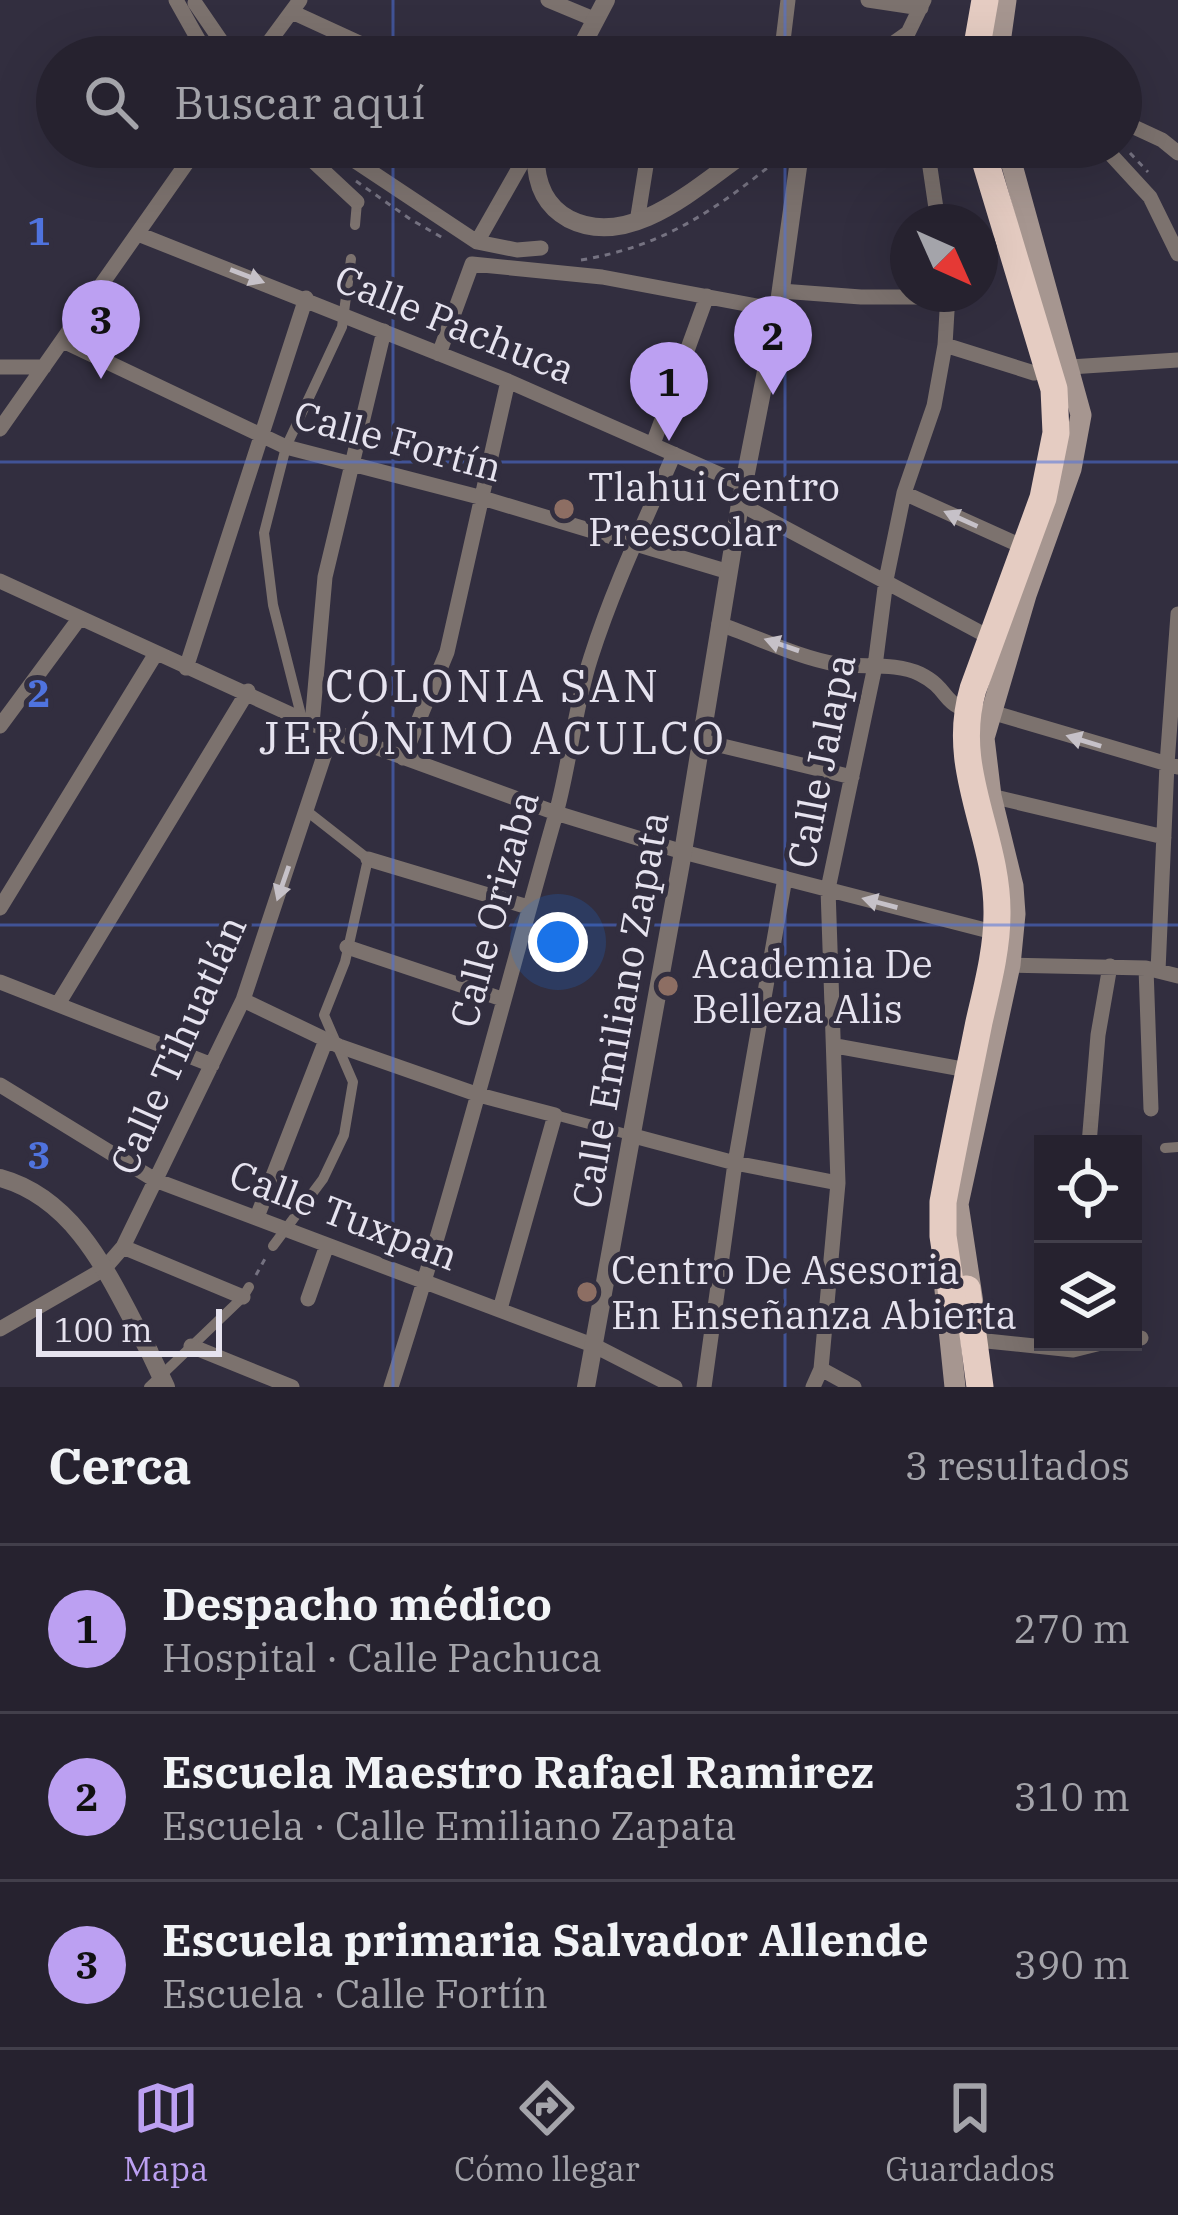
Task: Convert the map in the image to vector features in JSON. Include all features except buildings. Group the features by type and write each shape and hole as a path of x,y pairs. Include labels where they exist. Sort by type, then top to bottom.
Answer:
{"highway":[{"path":"976,36 985,0"},
{"path":"965,1387 943,1236 943,1202 998,910 994,872 971,793 965,727 973,688 1048,480 1056,414 1054,388 985,168"},
{"path":"981,1387 957,1203 1008,973 1013,912 981,770 978,724 1002,637 1061,482 1070,421 1056,353 1001,168"}],"main road":[{"path":"970,36 975,0"},
{"path":"970,27 986,24 1002,9"},
{"path":"984,168 1046,393 1049,423 1034,502 964,712 965,783 997,849"},
{"path":"955,1387 937,1218 943,1162 993,932 997,849 985,738 1071,470 1081,415 1013,168"},
{"path":"1034,502 1045,517 1056,513"},
{"path":"964,712 980,745 997,849 1016,914 1010,965 958,1204 981,1387"}],"street":[{"path":"176,0 196,36"},
{"path":"548,0 596,20"},
{"path":"588,36 606,0"},
{"path":"784,36 788,0"},
{"path":"868,0 922,4 904,36"},
{"path":"195,3 218,36"},
{"path":"274,36 296,6 351,36"},
{"path":"1142,131 1178,153"},
{"path":"0,429 184,168"},
{"path":"321,168 357,202 355,225"},
{"path":"366,168 480,243 517,250 541,248"},
{"path":"439,354 480,243 522,168"},
{"path":"535,168 542,193 559,213 596,229 637,222 721,168"},
{"path":"637,222 646,168"},
{"name":"Calle Emiliano Zapata","path":"586,1387 780,301 798,168"},
{"path":"930,168 935,204"},
{"path":"1123,168 1150,197 1178,254"},
{"name":"Calle Pachuca","path":"138,234 306,298 674,454 987,636"},
{"path":"307,722 273,605 264,533 286,448 343,327 350,259"},
{"path":"472,264 602,277 707,296 780,301 890,297"},
{"path":"653,445 707,296"},
{"path":"186,668 306,298"},
{"name":"Calle Jalapa","path":"813,1387 821,1370 838,1183 828,889 875,666 904,493 934,406 948,312"},
{"path":"307,722 325,578 384,331"},
{"name":"Calle Fortín","path":"63,340 286,448 479,497 729,572"},
{"path":"945,345 1034,374"},
{"path":"1070,367 1178,360"},
{"path":"0,367 44,367"},
{"path":"403,758 447,652 508,381"},
{"name":"Calle Orizaba","path":"391,1387 426,1281 556,813 590,658 674,454"},
{"path":"904,493 1018,545"},
{"path":"0,580 307,722 556,813 683,852 993,932"},
{"path":"1151,1109 1152,969 1172,765 1178,614"},
{"path":"0,726 79,620"},
{"path":"719,624 834,664 917,672 964,712 991,712 1172,765"},
{"path":"0,908 155,655"},
{"path":"58,1004 248,692"},
{"name":"Calle Tihuatlán","path":"0,1329 104,1269 123,1246 243,1000 332,732"},
{"path":"702,741 852,777"},
{"path":"991,796 1164,837"},
{"path":"308,812 368,859 528,907"},
{"path":"273,1246 323,1179 344,1135 353,1082 332,1043 324,1015 347,947 368,859"},
{"path":"704,1387 735,1163 785,878"},
{"path":"347,947 502,999"},
{"path":"1010,965 1110,965 1178,976"},
{"path":"1090,1135 1098,1035 1110,965"},
{"path":"0,982 212,1065"},
{"path":"243,1000 332,1043 479,1095 735,1163 838,1183"},
{"path":"257,1217 332,1043"},
{"path":"836,1046 962,1069"},
{"name":"Calle Tuxpan","path":"0,1085 155,1180 595,1346 674,1387"},
{"path":"500,1309 556,1115"},
{"path":"0,1178 23,1184 77,1228 164,1382"},
{"path":"308,1299 327,1245"},
{"path":"123,1246 246,1292 191,1346 164,1382 149,1387"},
{"path":"977,1340 1034,1346"},
{"path":"191,1346 292,1387"},
{"path":"821,1370 854,1387"}],"path":[{"path":"246,1292 273,1246"}],"place":[{"name":"Escuela primaria Salvador Allende","path":"101,379"},
{"name":"Escuela Maestro Rafael Ramirez","path":"773,395"},
{"name":"Despacho médico","path":"669,441"},
{"name":"Tlahui Centro Preescolar","path":"564,509"},
{"name":"Academia De Belleza Alis","path":"668,986"},
{"name":"Centro De Asesoria En Enseñanza Abierta","path":"587,1292"}],"district":[{"name":"COLONIA SAN JERÓNIMO ACULCO","path":"493,712"}]}
